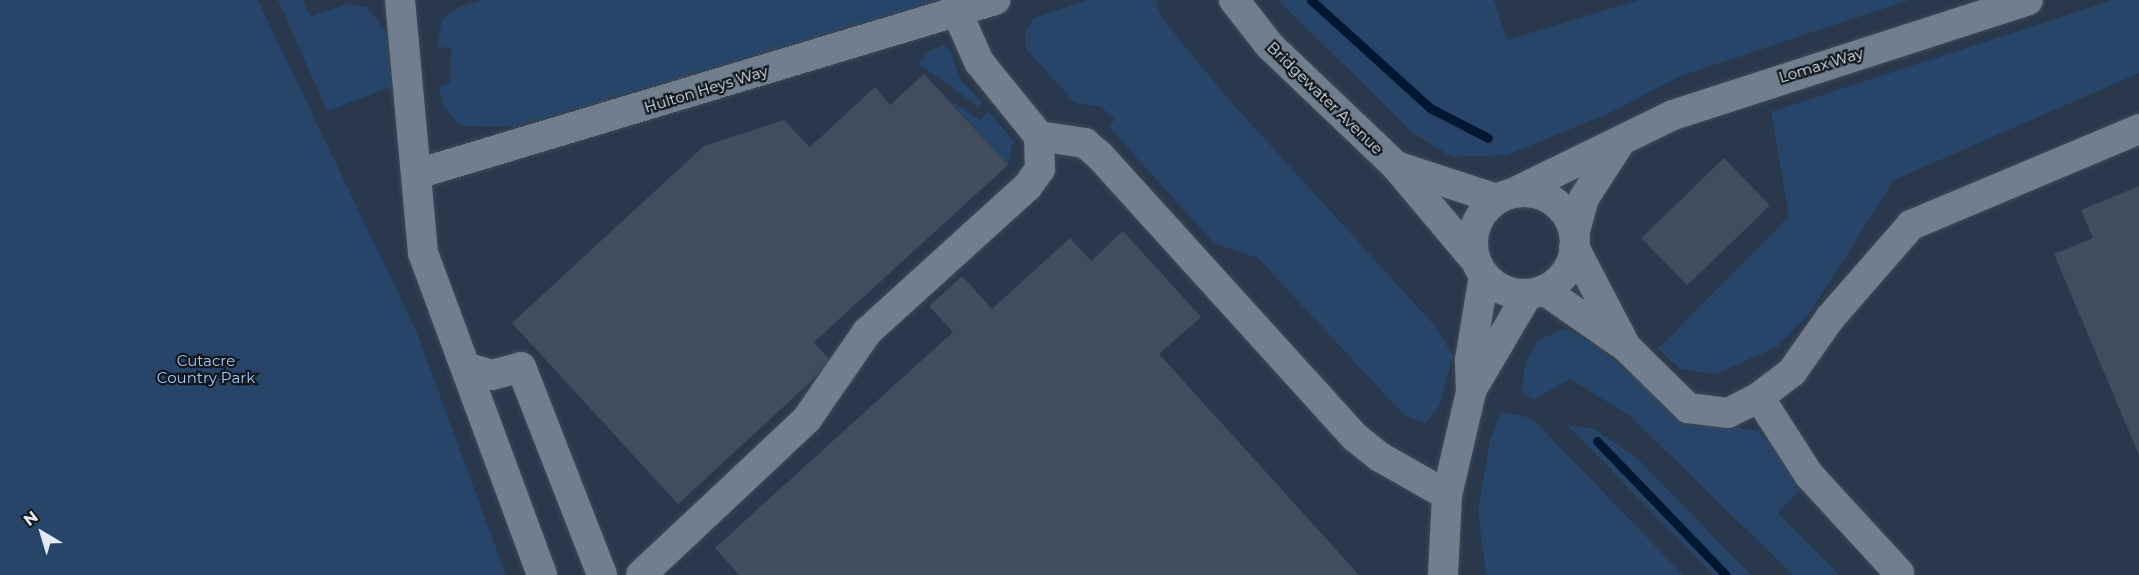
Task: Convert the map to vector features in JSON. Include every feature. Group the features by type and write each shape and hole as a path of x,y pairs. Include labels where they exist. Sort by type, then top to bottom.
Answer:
{"street":[{"path":"400,0 423,253 436,299 468,368 542,575"},
{"name":"Hulton Heys Way","path":"417,174 995,0"},
{"name":"Bridgewater Avenue","path":"1234,0 1270,46 1396,166 1480,268"},
{"name":"Lomax Way","path":"1505,196 1619,144 1673,115 1738,91 2028,0"},
{"path":"641,575 807,419 867,332 1028,186 1040,169 1039,136 983,68 957,12"},
{"path":"1480,268 1511,293 1536,292 1627,348 1689,408 1728,412 1759,397 1792,372 1830,318 1911,225 2139,129"},
{"path":"1039,136 1085,143 1100,156 1355,437 1380,457 1447,495"},
{"name":"Lomax Way","path":"1574,241 1584,198 1619,144"},
{"name":"Bridgewater Avenue","path":"1396,166 1505,196"},
{"path":"1443,575 1447,495 1471,392 1470,360 1480,268 1475,226 1505,196 1538,195 1559,206 1627,348"},
{"path":"1471,392 1536,292 1565,273 1574,241"},
{"path":"468,368 492,375 521,367 602,575"},
{"path":"1759,397 1809,475 1899,573"}],"shaded area":[{"path":"258,0 2139,0 2139,575 506,575 416,330"}],"green space":[{"name":"Cutacre Country Park","path":"0,0 258,0 416,330 506,575 0,575"},
{"path":"278,0 303,0 310,16 348,4 367,7 394,42 394,86 327,111"},
{"path":"483,0 942,0 515,127 461,126 444,107 439,87 450,83 451,48 437,47 442,19 460,7"},
{"path":"1087,0 1156,0 1161,17 1231,102 1435,326 1453,356 1439,406 1425,423 1404,415 1258,258 1214,243 1109,127 1115,119 1101,107 1075,103 1026,49 1025,34 1034,18"},
{"path":"1278,0 1494,0 1507,40 1639,0 1910,0 1678,77 1610,113 1507,155 1452,157 1413,133"},
{"path":"2113,0 2139,0 2139,73 1894,180 1808,316 1778,346 1717,374 1680,369 1658,349 1789,216 1771,112"},
{"path":"943,45 951,50 960,80 982,102 979,107 918,63 929,51"},
{"path":"948,99 980,120 989,111 1013,141 1008,165"},
{"path":"1565,328 1595,345 1688,421 1758,431 1781,455 1799,491 1778,513 1840,575 1793,575 1630,416 1570,379 1533,400 1521,392 1526,360 1539,340"},
{"path":"1501,412 1532,418 1683,575 1486,575 1478,511 1490,440"},
{"path":"1567,425 1595,429 1639,460 1751,575 1714,575"}],"building":[{"path":"924,74 1008,165 814,342 832,362 678,504 512,323 704,146 784,120 810,147 875,87 890,105"},
{"path":"1724,158 1770,205 1687,285 1641,238"},
{"path":"2139,186 2139,455 2054,254 2093,238 2081,210"},
{"path":"1123,231 1201,317 1159,354 1359,575 739,575 715,548 953,332 929,306 962,276 992,309 1070,238 1091,261"}],"waterway":[{"path":"1311,0 1430,108 1488,138"},
{"path":"1597,441 1726,575"}]}
